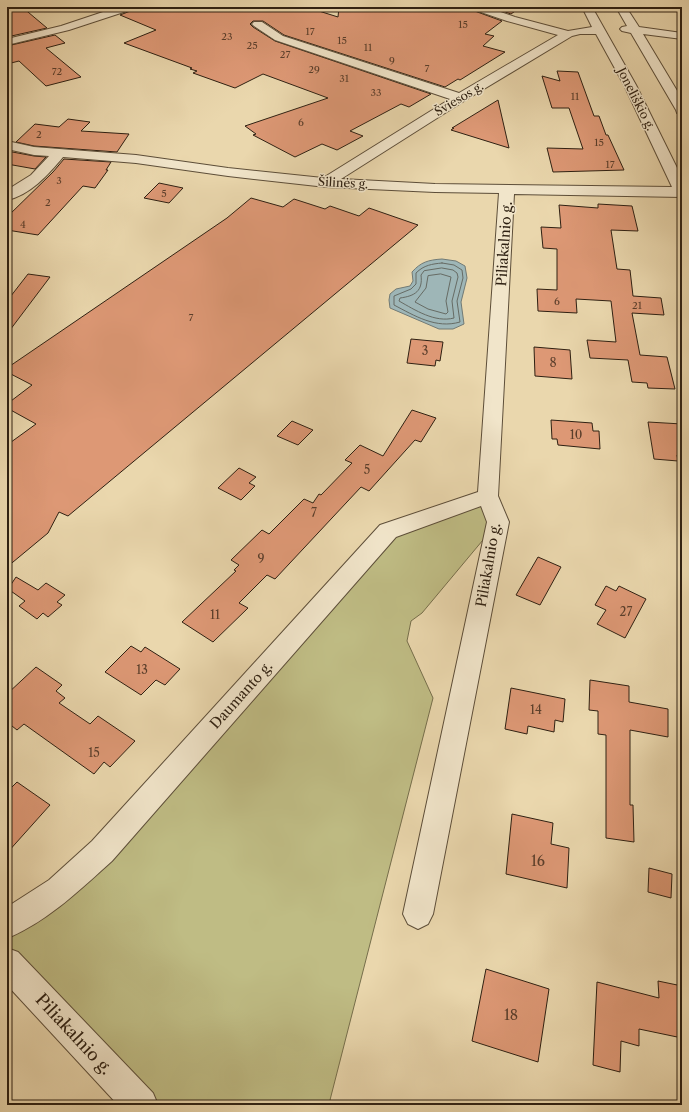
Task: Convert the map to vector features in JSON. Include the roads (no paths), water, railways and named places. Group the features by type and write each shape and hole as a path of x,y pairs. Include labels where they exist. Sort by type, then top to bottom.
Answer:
{"street":[{"path":"7,42 65,28 129,7"},
{"path":"476,7 510,19 568,34"},
{"name":"Joneliškio g.","path":"587,7 630,85 682,192"},
{"path":"617,10 636,32 682,110"},
{"path":"258,24 279,38 460,98"},
{"name":"Šviesos g.","path":"326,183 460,98 568,34 580,31 599,30"},
{"path":"636,32 682,36"},
{"name":"Šilinės g.","path":"7,145 34,151 136,159 228,172 326,183 434,188 682,192"},
{"path":"7,196 24,188 43,173 60,154"},
{"name":"Piliakalnio g.","path":"418,914 498,522 488,496 507,188"},
{"name":"Daumanto g.","path":"8,925 59,890 102,851 388,532 488,496"},
{"name":"Piliakalnio g.","path":"7,963 141,1105"}],"water":[{"path":"442,259 456,261 465,266 467,278 461,302 464,324 453,329 439,329 390,308 390,294 396,289 410,286 413,281 412,272 415,269 425,262"}]}
